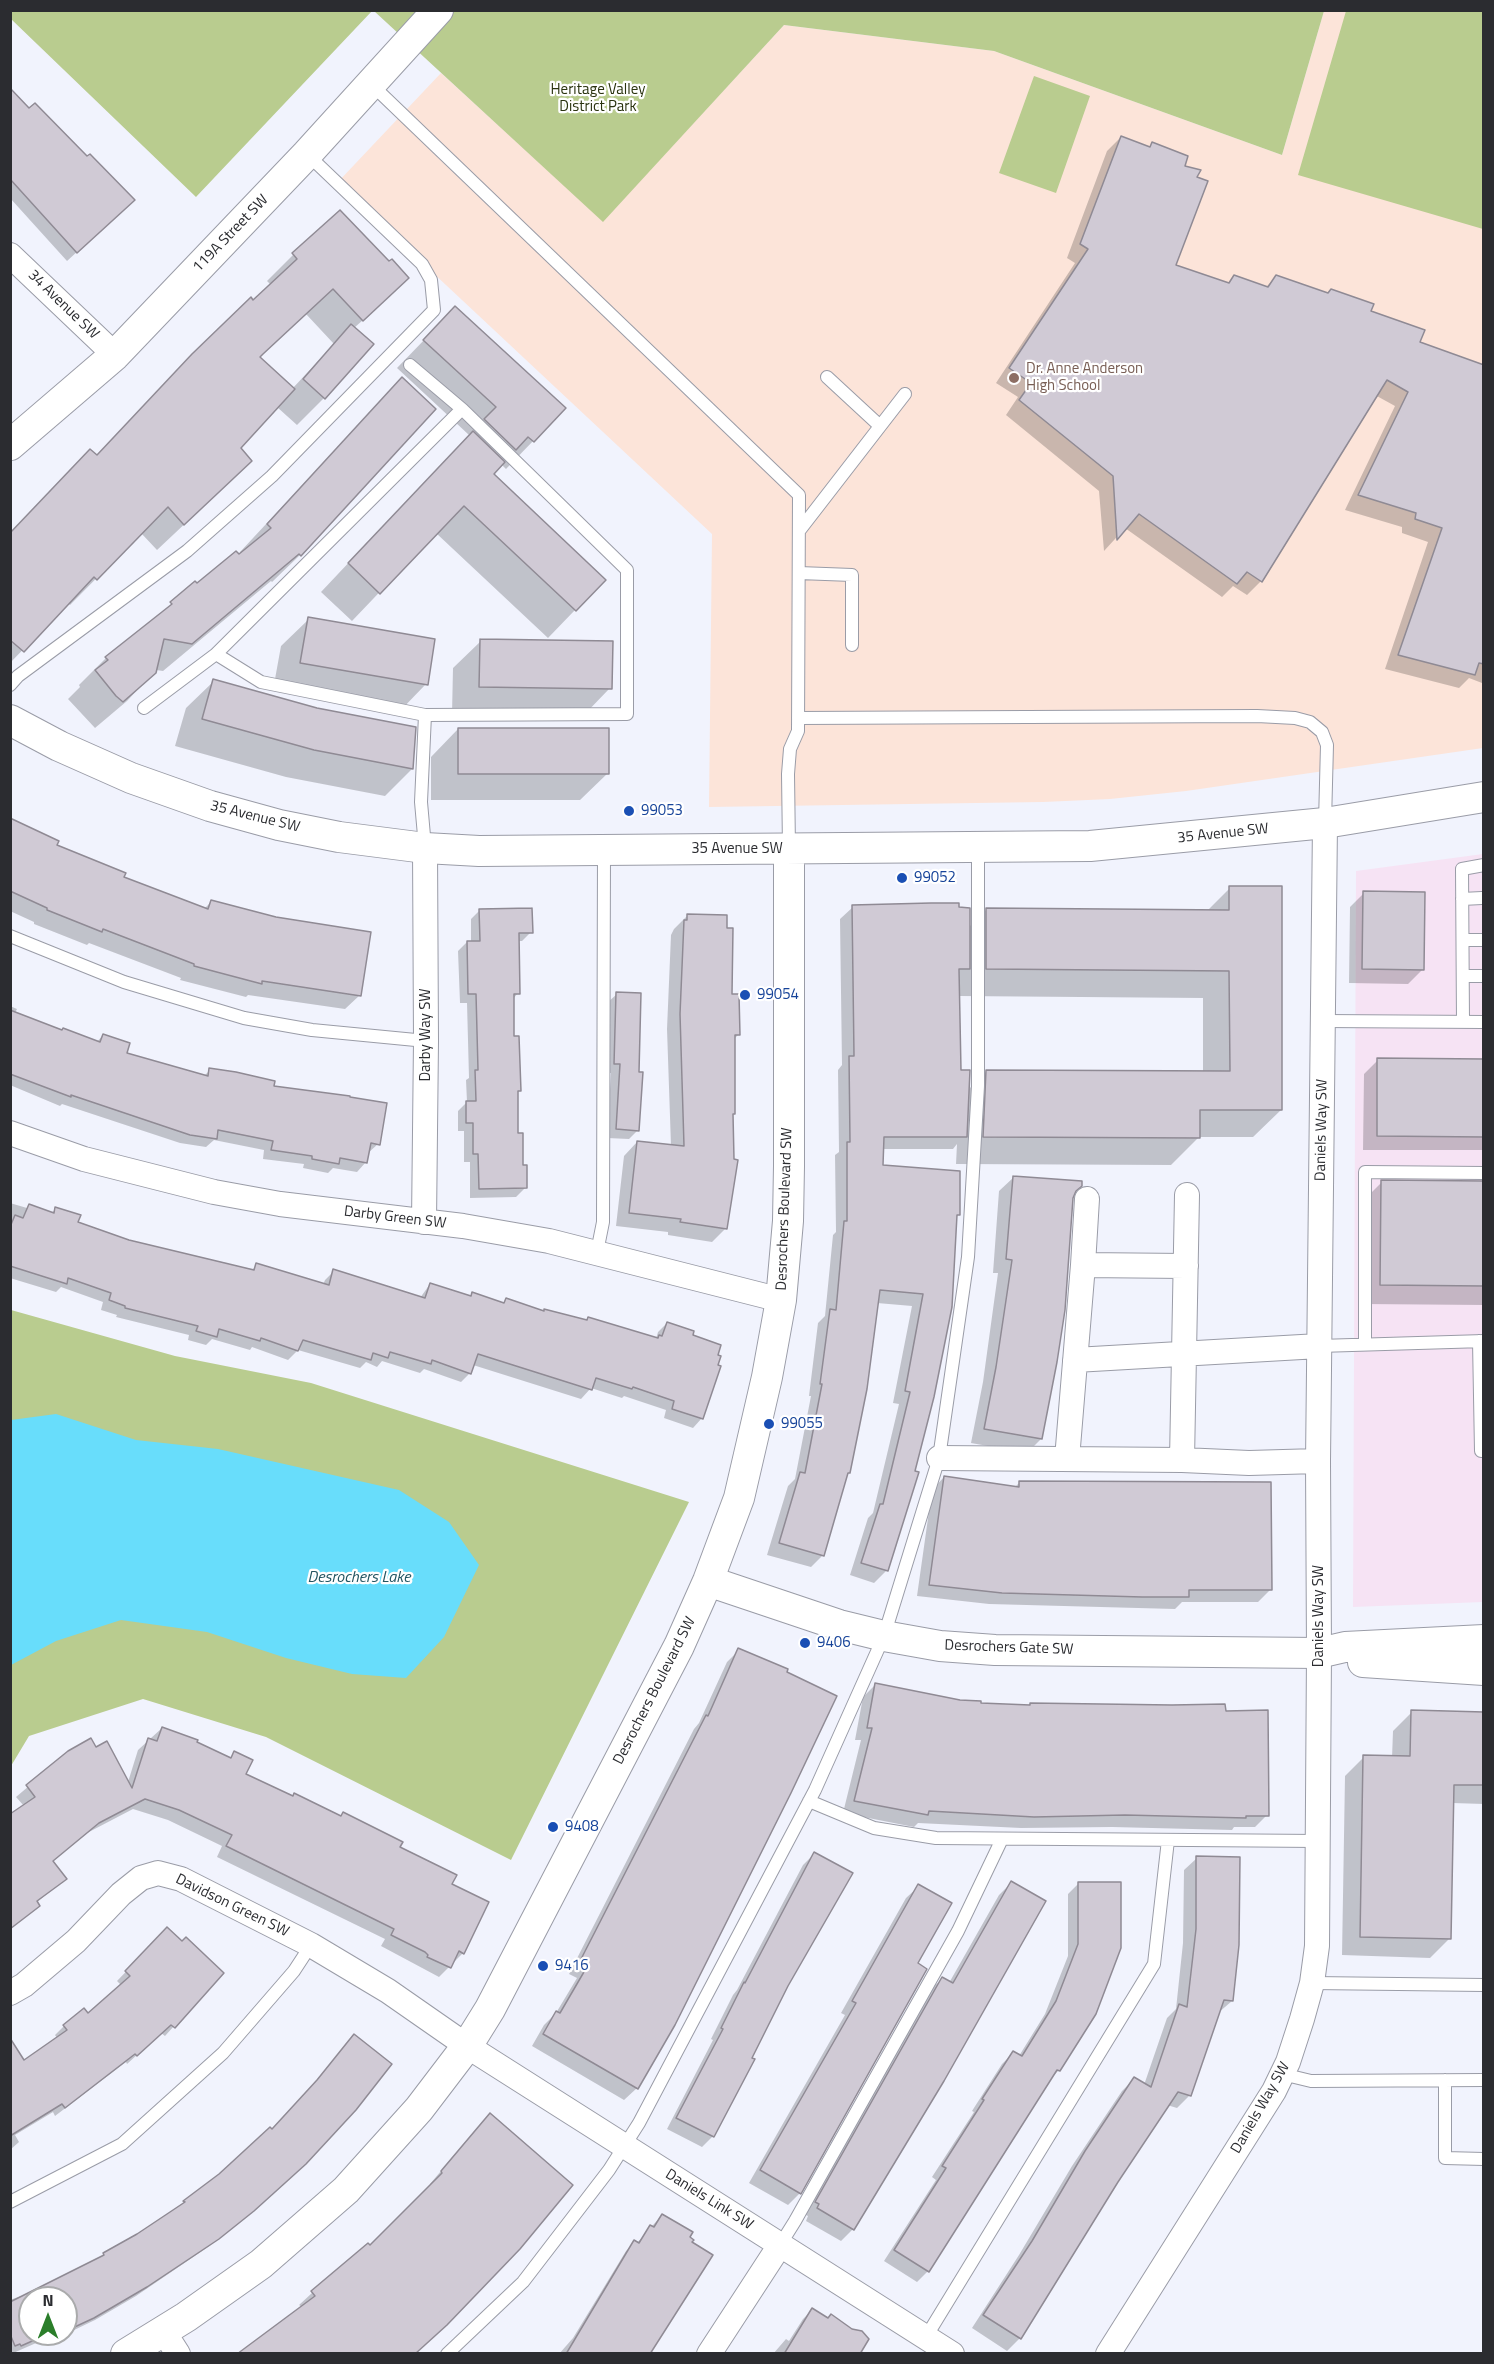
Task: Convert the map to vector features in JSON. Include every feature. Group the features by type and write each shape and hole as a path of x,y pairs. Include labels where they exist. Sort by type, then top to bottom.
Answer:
{"street":[{"name":"119A Street SW","path":"10,445 115,355 307,154 438,10"},
{"name":"34 Avenue SW","path":"10,255 115,355"},
{"name":"35 Avenue SW","path":"10,720 59,746 131,778 210,806 329,835 425,848 479,851 1090,846 1325,823 1484,797"},
{"name":"Daniels Way SW","path":"1108,2354 1257,2119 1282,2074 1312,1983 1319,1923 1318,1461 1325,823"},
{"name":"Darby Way SW","path":"424,1222 425,848"},
{"name":"Desrochers Boulevard SW","path":"126,2354 171,2343 346,2190 419,2109 467,2046 524,1947 679,1646 708,1581 739,1498 767,1377 781,1300 788,1221 789,1166 789,848"},
{"name":"Darby Green SW","path":"10,1133 84,1159 214,1191 280,1204 504,1232 597,1252 781,1300"},
{"path":"1182,1460 1187,1195"},
{"path":"1067,1459 1087,1199"},
{"path":"1083,1265 1186,1266"},
{"path":"1076,1360 1319,1346"},
{"path":"939,1458 1182,1460 1249,1463 1318,1461"},
{"name":"Desrochers Gate SW","path":"708,1581 838,1625 940,1646 995,1650 1319,1653 1345,1647 1484,1640"},
{"name":"Desrochers Gate SW","path":"1319,1653 1345,1661 1484,1670"},
{"name":"Davidson Green SW","path":"10,1994 76,1941 121,1894 141,1878 158,1873 181,1879 311,1945 387,1990 467,2046"},
{"name":"Daniels Link SW","path":"467,2046 952,2354"},
{"path":"709,2354 780,2244"}],"lane":[{"path":"370,84 799,495 798,731 790,749 788,774 789,848"},
{"path":"10,685 18,676 169,565 273,476 434,310 431,280 422,264 307,154"},
{"path":"216,654 261,682 425,714 627,714 627,570 462,409 410,364"},
{"path":"827,377 880,426"},
{"path":"799,531 905,394"},
{"path":"144,708 216,654 462,409"},
{"path":"799,573 852,575 852,645"},
{"path":"425,714 421,802 425,848"},
{"path":"798,718 1257,716 1295,718 1310,722 1322,732 1327,745 1325,823"},
{"path":"447,2354 523,2282 609,2170 624,2146 665,2074 809,1801 884,1636 939,1458 969,1246 978,1086 978,847"},
{"path":"597,1252 603,1222 604,850"},
{"path":"1464,1022 1462,869 1484,865"},
{"path":"1462,899 1482,898"},
{"path":"10,936 124,982 244,1018 312,1030 426,1041"},
{"path":"1463,940 1482,940"},
{"path":"1463,976 1482,976"},
{"path":"1323,1021 1484,1022"},
{"path":"1365,1344 1365,1172 1484,1173"},
{"path":"1319,1346 1481,1341 1482,1451 1484,1451"},
{"path":"809,1801 874,1828 936,1838 1318,1841"},
{"path":"780,2244 958,1931 1002,1839"},
{"path":"926,2337 1154,1964 1168,1840"},
{"path":"10,2202 122,2144 223,2053 294,1971 311,1945"},
{"path":"1312,1983 1484,1985"},
{"path":"1282,2074 1311,2081 1484,2080"},
{"path":"1445,2080 1445,2158 1484,2158"}],"shaded area":[{"name":"Dr. Anne Anderson High School","path":"1324,11 1483,11 1483,748 1186,791 1110,799 709,807 712,534 337,183 441,73 603,221 784,25 994,51 1282,155"},
{"path":"1483,854 1483,1602 1353,1607 1356,871"}],"green space":[{"path":"10,11 372,11 196,197 11,19"},
{"name":"Heritage Valley District Park","path":"374,11 1324,11 1282,155 994,51 784,25 603,222"},
{"path":"1346,11 1484,12 1483,229 1298,175"},
{"path":"1034,76 1090,96 1056,193 999,173"},
{"path":"11,1310 175,1356 311,1383 689,1502 511,1860 266,1737 143,1699 29,1736 11,1766"}],"water":[{"name":"Desrochers Lake","path":"56,1414 136,1440 218,1449 399,1490 449,1522 479,1565 444,1637 406,1678 352,1674 286,1658 207,1632 121,1620 56,1641 11,1665 11,1420"}],"building":[{"path":"10,88 29,108 35,103 87,156 90,154 135,200 77,253 10,179"},
{"name":"Dr. Anne Anderson High School","path":"1121,136 1150,147 1152,142 1188,156 1185,166 1201,170 1197,177 1208,181 1176,265 1229,283 1234,275 1268,287 1276,275 1328,293 1331,289 1374,304 1371,311 1425,330 1420,342 1484,365 1484,664 1479,663 1475,675 1398,655 1442,528 1415,519 1416,513 1358,495 1408,392 1387,380 1262,582 1247,572 1237,584 1139,514 1117,540 1113,476 1019,400 1031,383 1009,368 1088,249 1080,244"},
{"path":"340,210 389,261 392,259 409,278 363,321 333,289 263,354 260,357 295,389 241,448 252,461 184,525 168,507 97,580 94,577 24,652 10,640 10,533 90,449 97,455 192,354 251,297 253,300 297,259 292,253"},
{"path":"455,306 566,408 534,442 528,437 516,450 484,419 496,407 423,340"},
{"path":"351,324 374,344 325,399 303,379"},
{"path":"402,377 436,409 301,556 299,554 192,644 164,639 156,673 123,702 116,696 95,670 108,660 105,657 172,604 170,602 195,581 197,583 236,551 239,554 271,528 267,524"},
{"path":"473,431 505,462 494,474 606,580 576,611 464,506 380,594 348,563"},
{"path":"308,617 435,639 428,685 300,663"},
{"path":"480,639 613,641 612,689 479,687"},
{"path":"213,679 317,708 416,727 413,769 314,750 202,719"},
{"path":"458,728 609,728 609,774 458,774"},
{"path":"10,818 59,841 57,845 126,873 124,877 208,909 211,900 276,917 371,932 361,996 262,981 262,984 194,966 194,964 103,929 102,932 47,910 10,891"},
{"path":"1229,886 1282,886 1282,1110 1200,1110 1200,1138 983,1137 986,1070 1230,1071 1229,971 986,969 986,908 1229,910"},
{"path":"1363,891 1425,892 1424,970 1362,969"},
{"path":"959,903 959,907 970,908 970,969 959,969 961,1070 970,1070 967,1137 884,1137 883,1165 960,1171 960,1215 957,1215 952,1307 934,1397 915,1471 919,1472 888,1571 861,1563 880,1504 883,1504 910,1392 905,1391 923,1294 880,1290 867,1389 850,1473 848,1473 824,1556 779,1543 800,1472 805,1473 822,1384 820,1384 830,1309 836,1310 844,1221 847,1221 847,1142 850,1142 849,1056 854,1056 852,905"},
{"path":"532,908 533,933 519,933 520,994 514,994 514,1036 519,1036 521,1091 518,1091 518,1133 523,1133 523,1165 527,1165 527,1188 479,1189 478,1154 473,1154 473,1123 466,1123 466,1101 476,1101 475,1070 478,1070 476,994 468,994 467,941 480,941 479,909"},
{"path":"687,914 727,915 727,928 733,928 732,994 739,994 740,1035 735,1035 735,1114 733,1114 734,1159 738,1160 727,1229 680,1222 681,1219 629,1213 637,1141 684,1146 680,1014 684,920 687,920"},
{"path":"616,992 641,993 639,1072 643,1072 639,1131 616,1129 620,1064 614,1064"},
{"path":"10,1010 100,1042 103,1034 130,1043 127,1053 208,1076 209,1068 236,1072 275,1081 274,1086 387,1103 380,1145 371,1143 367,1163 340,1158 339,1164 312,1159 312,1156 271,1150 273,1141 218,1130 217,1139 190,1135 71,1095 71,1097 10,1074"},
{"path":"1377,1058 1484,1059 1484,1137 1377,1136"},
{"path":"1013,1176 1082,1181 1082,1186 1073,1198 1065,1310 1042,1439 984,1429 1012,1260 1006,1259"},
{"path":"1381,1180 1484,1181 1484,1286 1380,1285"},
{"path":"29,1204 54,1213 55,1207 81,1215 78,1222 129,1240 254,1270 256,1263 329,1285 333,1269 425,1298 430,1283 471,1296 472,1292 504,1303 506,1298 544,1311 544,1309 587,1320 588,1317 658,1338 659,1335 662,1336 667,1322 694,1331 693,1335 721,1345 718,1365 721,1366 703,1419 672,1409 674,1401 633,1387 632,1389 596,1378 592,1390 478,1354 471,1374 432,1360 431,1364 390,1352 388,1358 373,1353 371,1360 303,1340 298,1351 261,1338 260,1341 219,1329 217,1337 196,1331 198,1326 125,1308 109,1300 111,1293 68,1278 67,1284 10,1266 10,1227 15,1215 23,1218"},
{"path":"944,1476 1019,1487 1019,1481 1271,1482 1272,1590 1189,1590 1189,1597 1142,1597 1002,1593 929,1585"},
{"path":"738,1648 788,1669 787,1672 837,1696 675,2025 638,2089 543,2034 556,2011 560,2013 588,1965 580,1961 706,1715 708,1716"},
{"path":"875,1683 960,1700 981,1701 981,1703 1225,1704 1226,1711 1268,1710 1269,1816 1246,1816 1246,1818 1125,1815 1034,1817 929,1811 928,1815 854,1801 872,1728 867,1728"},
{"path":"1411,1710 1484,1712 1484,1785 1454,1785 1451,1939 1360,1937 1363,1755 1410,1756"},
{"path":"162,1727 198,1740 197,1742 231,1758 234,1751 253,1760 246,1774 293,1796 294,1793 341,1816 343,1812 403,1842 400,1847 457,1875 452,1884 489,1902 464,1954 459,1951 451,1968 427,1957 425,1952 391,1935 394,1929 226,1846 232,1835 179,1810 145,1799 99,1823 53,1861 67,1879 37,1901 40,1906 10,1929 10,1814 35,1797 26,1785 68,1751 91,1738 96,1747 107,1741 132,1788 148,1738 157,1741"},
{"path":"814,1852 853,1873 788,1986 752,2058 755,2059 714,2137 676,2118 723,2029 721,2028 744,1982"},
{"path":"1196,1856 1240,1857 1239,1945 1233,2001 1224,2000 1191,2096 1178,2092 1118,2182 1021,2339 983,2315 1134,2077 1151,2087 1179,2004 1187,2007 1196,1929"},
{"path":"1011,1881 1046,1901 944,2081 854,2230 817,2208 819,2204 815,2202 942,1977 953,1983"},
{"path":"1078,1882 1121,1882 1121,1948 1096,2014 1060,2071 1057,2070 929,2272 894,2250 946,2168 942,2166 1013,2051 1022,2056 1056,2001 1078,1944"},
{"path":"918,1884 952,1903 918,1963 927,1969 801,2194 760,2170 856,2003 852,2001"},
{"path":"167,1927 182,1941 186,1937 224,1973 175,2028 171,2025 137,2056 135,2054 65,2108 62,2104 10,2136 10,2038 24,2060 67,2030 63,2025 84,2008 88,2013 130,1976 125,1971"},
{"path":"354,2034 392,2064 356,2110 306,2164 219,2239 147,2287 78,2325 78,2286 42,2286 104,2255 103,2253 137,2234 185,2202 183,2201 219,2174 270,2127 272,2129 317,2080"},
{"path":"490,2113 573,2185 520,2249 447,2325 415,2354 237,2354 315,2296 311,2291 368,2243 370,2245 442,2173 441,2171"},
{"path":"662,2214 693,2232 690,2237 694,2240 692,2242 713,2255 650,2354 566,2354 634,2240 639,2243 650,2225 654,2227"},
{"path":"18,2298 18,2345 15,2346 10,2334 10,2302"},
{"path":"812,2308 828,2318 831,2314 852,2329 862,2331 869,2339 860,2354 784,2354"}],"place":[{"name":"Dr. Anne Anderson High School","path":"1014,378"},
{"name":"99053","path":"629,811"},
{"name":"99052","path":"902,878"},
{"name":"99054","path":"745,995"},
{"name":"99055","path":"769,1424"},
{"name":"9406","path":"805,1643"},
{"name":"9408","path":"553,1827"},
{"name":"9416","path":"543,1966"}]}
